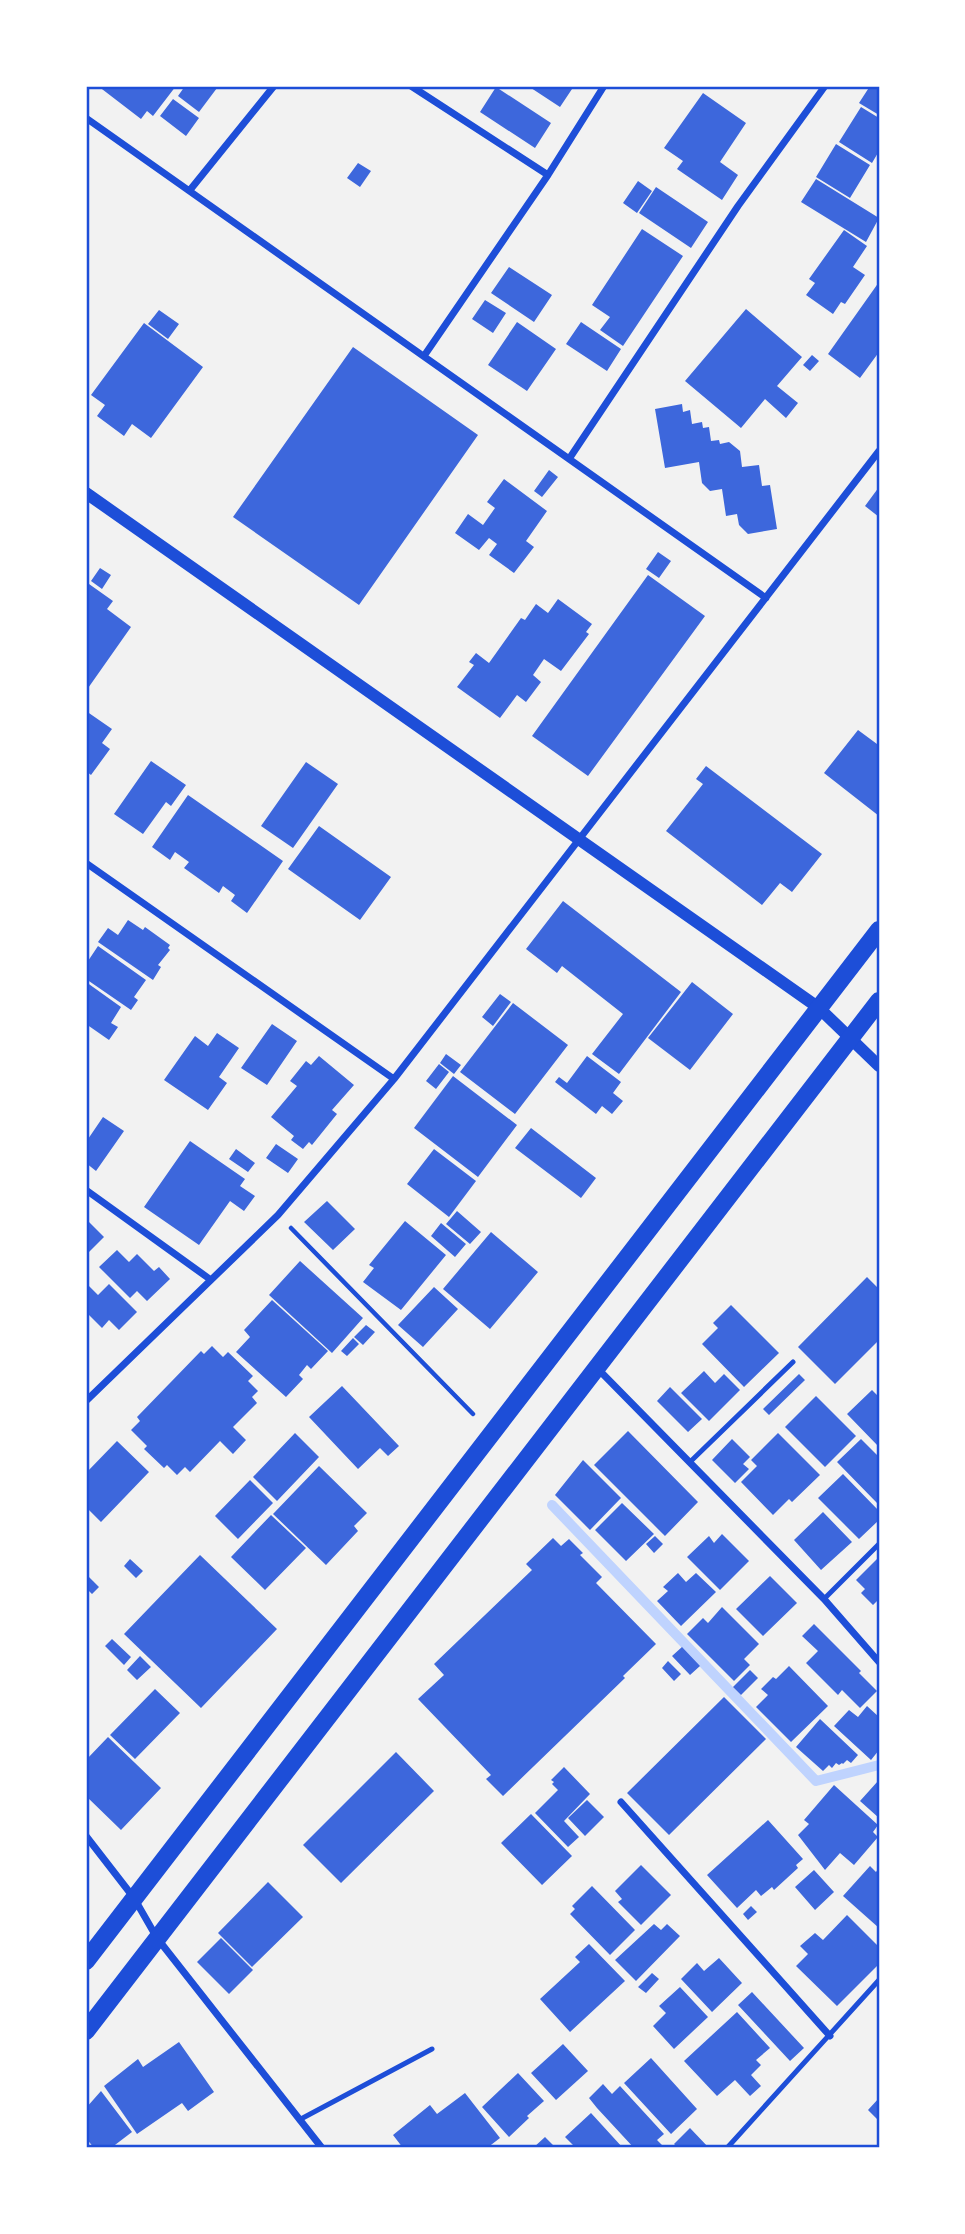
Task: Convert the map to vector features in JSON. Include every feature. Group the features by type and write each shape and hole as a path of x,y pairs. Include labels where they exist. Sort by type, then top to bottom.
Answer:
{"main road":[{"path":"86,1961 879,930"},
{"path":"86,2031 879,1001"}],"street":[{"path":"190,190 274,86"},
{"path":"411,86 548,175"},
{"path":"424,356 548,175 604,86"},
{"path":"569,459 738,206 825,86"},
{"path":"86,118 766,598"},
{"path":"86,1401 278,1215 394,1079 879,452"},
{"path":"86,493 819,1008 879,1066"},
{"path":"86,863 394,1079"},
{"path":"86,1190 211,1280"},
{"path":"596,1367 824,1599 879,1662"},
{"path":"621,1802 830,2036"},
{"path":"86,1836 134,1898 157,1938 322,2148"}],"lane":[{"path":"690,1462 793,1362"},
{"path":"824,1599 879,1544"},
{"path":"727,2148 879,1980"},
{"path":"299,2120 432,2049"}],"path":[{"path":"278,1215 492,1434"}],"building":[{"path":"98,86 176,86 153,116 147,111 141,119"},
{"path":"185,86 217,88 199,112 178,96"},
{"path":"528,86 574,86 560,107"},
{"path":"870,86 879,86 879,115 859,103"},
{"path":"496,87 551,123 535,148 480,112"},
{"path":"703,93 746,123 720,162 738,175 722,200 677,169 683,161 664,148"},
{"path":"173,99 199,118 186,136 160,116"},
{"path":"861,107 879,118 879,151 872,163 839,142"},
{"path":"836,144 870,165 850,198 816,177"},
{"path":"358,163 371,171 360,187 347,178"},
{"path":"816,179 879,218 866,242 801,202"},
{"path":"638,181 652,191 637,213 623,203"},
{"path":"656,187 708,222 691,248 639,213"},
{"path":"642,229 683,256 623,346 600,330 610,317 592,305"},
{"path":"844,230 867,246 853,267 865,275 845,304 841,302 833,314 806,295 815,283 809,279"},
{"path":"509,267 552,295 534,322 491,293"},
{"path":"879,282 879,352 860,378 828,354"},
{"path":"485,300 506,313 493,333 472,319"},
{"path":"746,309 802,357 777,386 798,403 786,418 765,399 741,428 685,381"},
{"path":"159,310 179,324 168,339 148,324"},
{"path":"517,322 556,349 527,391 488,365"},
{"path":"581,322 621,349 607,371 566,344"},
{"path":"144,323 203,367 151,438 132,424 124,436 97,416 105,405 91,395"},
{"path":"353,347 478,435 359,605 233,517"},
{"path":"812,355 819,361 810,371 803,365"},
{"path":"682,404 683,412 690,410 692,424 702,422 703,428 709,427 711,441 719,440 720,444 729,442 740,451 742,467 759,465 762,486 770,485 777,529 748,534 739,525 737,514 726,516 722,489 710,491 702,483 699,462 665,468 655,409"},
{"path":"549,470 558,477 542,497 534,491"},
{"path":"504,479 547,511 526,541 534,547 514,573 489,555 497,544 489,538 479,550 455,533 468,514 483,525 495,508 487,502"},
{"path":"879,487 879,517 865,506"},
{"path":"658,552 671,561 659,578 646,569"},
{"path":"100,568 111,575 102,589 91,581"},
{"path":"648,575 705,616 588,776 532,736"},
{"path":"89,584 113,601 107,609 131,627 86,691 86,589"},
{"path":"558,599 592,624 586,632 589,634 561,671 544,659 533,675 541,682 526,702 517,695 500,718 457,687 474,665 469,662 476,653 489,663 521,618 525,620 536,604 548,613"},
{"path":"86,711 112,729 102,743 110,749 91,775 86,771"},
{"path":"858,730 877,744 879,741 879,816 824,773"},
{"path":"151,761 186,785 171,806 166,802 143,834 114,814"},
{"path":"306,762 338,784 293,848 261,826"},
{"path":"706,766 822,854 792,892 780,883 762,905 666,831 703,784 696,779"},
{"path":"188,795 283,861 247,913 231,901 235,895 223,886 219,893 184,868 189,862 175,852 170,860 152,847"},
{"path":"319,826 391,877 360,920 288,869"},
{"path":"563,901 681,992 619,1074 592,1054 623,1014 562,966 557,973 526,949"},
{"path":"128,920 143,930 145,927 170,945 170,950 158,965 161,967 153,980 98,942 108,928 118,935"},
{"path":"98,946 146,980 134,997 138,1000 131,1010 86,979 86,964"},
{"path":"86,982 121,1007 111,1023 118,1027 109,1040 86,1024"},
{"path":"692,982 733,1014 690,1070 648,1038"},
{"path":"500,994 511,1002 493,1026 482,1017"},
{"path":"513,1003 568,1045 515,1114 460,1072"},
{"path":"272,1024 297,1041 267,1085 241,1068"},
{"path":"217,1033 239,1048 219,1077 227,1083 208,1110 164,1080 195,1036 208,1046"},
{"path":"446,1054 461,1065 454,1074 440,1063"},
{"path":"319,1056 354,1085 332,1110 337,1114 312,1145 309,1142 303,1149 291,1140 294,1136 271,1117 297,1086 290,1081 306,1061 311,1065"},
{"path":"587,1056 621,1082 613,1093 623,1101 612,1114 602,1106 596,1114 555,1082 559,1077 567,1083"},
{"path":"439,1064 449,1072 436,1089 426,1081"},
{"path":"453,1076 517,1125 478,1177 414,1128"},
{"path":"103,1117 124,1131 96,1171 86,1163 86,1142"},
{"path":"531,1128 596,1178 581,1198 515,1148"},
{"path":"190,1141 245,1179 240,1186 255,1196 244,1211 230,1201 199,1245 144,1207"},
{"path":"276,1144 298,1159 288,1173 266,1158"},
{"path":"236,1149 255,1163 248,1172 229,1159"},
{"path":"434,1149 476,1181 449,1217 407,1184"},
{"path":"327,1201 355,1229 333,1250 304,1222"},
{"path":"457,1211 481,1232 470,1244 446,1224"},
{"path":"86,1219 104,1237 86,1255"},
{"path":"405,1221 446,1255 401,1310 363,1282 374,1268 369,1265"},
{"path":"441,1223 466,1244 455,1257 431,1236"},
{"path":"491,1232 538,1272 490,1329 443,1289"},
{"path":"117,1250 129,1262 137,1254 154,1271 159,1267 170,1279 147,1301 137,1291 130,1298 99,1267"},
{"path":"300,1261 363,1318 332,1353 269,1295"},
{"path":"867,1277 879,1289 879,1340 835,1384 798,1347"},
{"path":"87,1284 98,1295 109,1284 137,1312 119,1330 109,1320 102,1328 86,1312"},
{"path":"434,1287 458,1309 423,1347 398,1325"},
{"path":"272,1300 328,1351 311,1369 307,1365 299,1375 303,1379 286,1397 236,1352 250,1337 244,1330"},
{"path":"731,1305 779,1353 744,1387 702,1344 718,1328 713,1323"},
{"path":"366,1325 375,1332 363,1345 354,1337"},
{"path":"353,1338 359,1344 347,1356 341,1351"},
{"path":"212,1346 223,1357 228,1352 253,1376 248,1381 258,1391 252,1397 257,1403 233,1427 246,1440 233,1454 220,1441 190,1472 185,1467 177,1475 167,1465 164,1468 144,1449 147,1446 131,1430 140,1421 137,1417 201,1351 204,1354"},
{"path":"704,1371 715,1383 724,1374 740,1390 709,1421 681,1393"},
{"path":"799,1374 805,1380 769,1415 763,1409"},
{"path":"342,1386 399,1446 388,1456 380,1448 358,1469 309,1417"},
{"path":"670,1387 702,1419 688,1432 657,1401"},
{"path":"872,1390 879,1397 879,1447 847,1414"},
{"path":"816,1396 856,1436 825,1467 785,1427"},
{"path":"628,1431 698,1502 665,1536 594,1465"},
{"path":"295,1433 319,1457 277,1501 253,1477"},
{"path":"778,1433 820,1475 792,1502 789,1499 773,1515 741,1482 757,1466 751,1460"},
{"path":"732,1439 750,1457 743,1464 749,1469 735,1483 712,1460"},
{"path":"861,1439 879,1457 877,1503 837,1462"},
{"path":"117,1441 149,1472 101,1522 86,1507 86,1473"},
{"path":"583,1460 621,1498 590,1530 555,1495"},
{"path":"319,1466 367,1513 354,1526 358,1531 326,1565 273,1514"},
{"path":"843,1474 879,1511 879,1520 859,1539 818,1498"},
{"path":"250,1480 273,1503 238,1539 215,1516"},
{"path":"622,1503 654,1534 626,1561 595,1530"},
{"path":"823,1512 852,1542 821,1570 794,1540"},
{"path":"271,1515 306,1548 265,1590 231,1557"},
{"path":"722,1534 749,1561 720,1590 687,1557 709,1536 714,1543"},
{"path":"655,1536 663,1544 654,1553 646,1544"},
{"path":"553,1538 561,1546 569,1539 583,1553 580,1555 602,1577 596,1583 656,1644 623,1676 625,1678 503,1796 486,1779 491,1775 418,1699 444,1675 434,1664 532,1570 526,1564"},
{"path":"200,1555 277,1629 201,1708 124,1634"},
{"path":"879,1557 879,1599 873,1605 861,1593 865,1589 856,1580"},
{"path":"130,1559 143,1571 136,1578 124,1566"},
{"path":"678,1573 686,1582 696,1573 716,1592 681,1626 657,1601 668,1591 663,1587"},
{"path":"86,1574 99,1587 92,1594 86,1588"},
{"path":"770,1576 797,1603 763,1636 736,1609"},
{"path":"722,1607 759,1644 744,1659 750,1665 734,1681 687,1634 703,1618 708,1623"},
{"path":"814,1624 877,1691 860,1708 842,1690 838,1695 806,1663 818,1651 802,1636"},
{"path":"112,1639 131,1657 124,1665 105,1646"},
{"path":"682,1647 700,1666 690,1675 672,1656"},
{"path":"140,1656 151,1667 137,1680 127,1670"},
{"path":"668,1661 681,1674 674,1681 662,1668"},
{"path":"789,1666 828,1706 791,1742 756,1707 768,1695 761,1689"},
{"path":"750,1670 758,1678 741,1695 733,1687"},
{"path":"155,1689 180,1713 135,1759 110,1735"},
{"path":"724,1697 766,1739 669,1835 627,1793"},
{"path":"867,1706 879,1717 879,1750 871,1760 834,1726 849,1710 858,1717"},
{"path":"820,1719 858,1755 851,1763 847,1760 843,1764 836,1763 832,1768 829,1765 823,1771 796,1747"},
{"path":"108,1737 161,1788 121,1830 86,1796 86,1760"},
{"path":"396,1752 434,1791 341,1883 303,1845"},
{"path":"564,1767 590,1794 564,1821 579,1837 568,1847 535,1813 558,1790 551,1780"},
{"path":"879,1782 879,1818 860,1801"},
{"path":"834,1785 878,1825 873,1832 878,1837 854,1865 840,1853 825,1870 798,1835 809,1824 804,1820"},
{"path":"587,1800 604,1817 585,1836 568,1818"},
{"path":"531,1814 572,1856 542,1885 501,1843"},
{"path":"768,1820 803,1859 796,1865 798,1868 774,1890 772,1887 761,1896 756,1890 737,1908 707,1875"},
{"path":"641,1865 671,1895 641,1925 618,1902 622,1899 615,1891"},
{"path":"870,1866 876,1872 879,1868 879,1928 843,1896"},
{"path":"814,1870 834,1892 815,1910 795,1887"},
{"path":"268,1882 303,1917 252,1967 218,1933"},
{"path":"592,1886 635,1930 610,1955 570,1914 575,1909 572,1906"},
{"path":"751,1906 757,1912 748,1920 743,1914"},
{"path":"847,1915 879,1947 879,1964 837,2006 796,1966 808,1954 800,1946 815,1933 823,1940"},
{"path":"654,1924 661,1930 667,1924 680,1936 636,1981 615,1960"},
{"path":"221,1938 253,1970 229,1994 197,1962"},
{"path":"589,1944 625,1981 570,2032 540,1999 580,1962 575,1957"},
{"path":"719,1958 742,1983 712,2012 681,1979 697,1963 704,1971"},
{"path":"652,1973 659,1979 646,1993 638,1987"},
{"path":"680,1987 708,2017 674,2049 653,2026 666,2013 659,2006"},
{"path":"752,1992 804,2048 790,2061 738,2005"},
{"path":"737,2012 770,2048 756,2060 761,2065 751,2075 761,2086 750,2096 735,2080 717,2096 684,2061"},
{"path":"179,2042 214,2092 188,2111 182,2103 137,2134 104,2086 138,2059 143,2067"},
{"path":"563,2044 588,2071 556,2100 531,2073"},
{"path":"651,2058 697,2109 671,2134 624,2083"},
{"path":"518,2073 544,2101 509,2137 482,2107"},
{"path":"603,2084 612,2094 620,2086 664,2134 657,2140 662,2145 658,2148 634,2148 589,2098"},
{"path":"101,2091 132,2132 111,2148 94,2148 86,2138 86,2108"},
{"path":"465,2093 500,2138 487,2148 403,2148 393,2135 430,2105 437,2114"},
{"path":"879,2098 879,2121 868,2110"},
{"path":"591,2113 623,2148 576,2148 565,2137"},
{"path":"690,2128 709,2148 678,2148 674,2144"},
{"path":"545,2137 556,2148 533,2148"}],"waterway":[{"path":"552,1505 816,1781 879,1765"}]}
